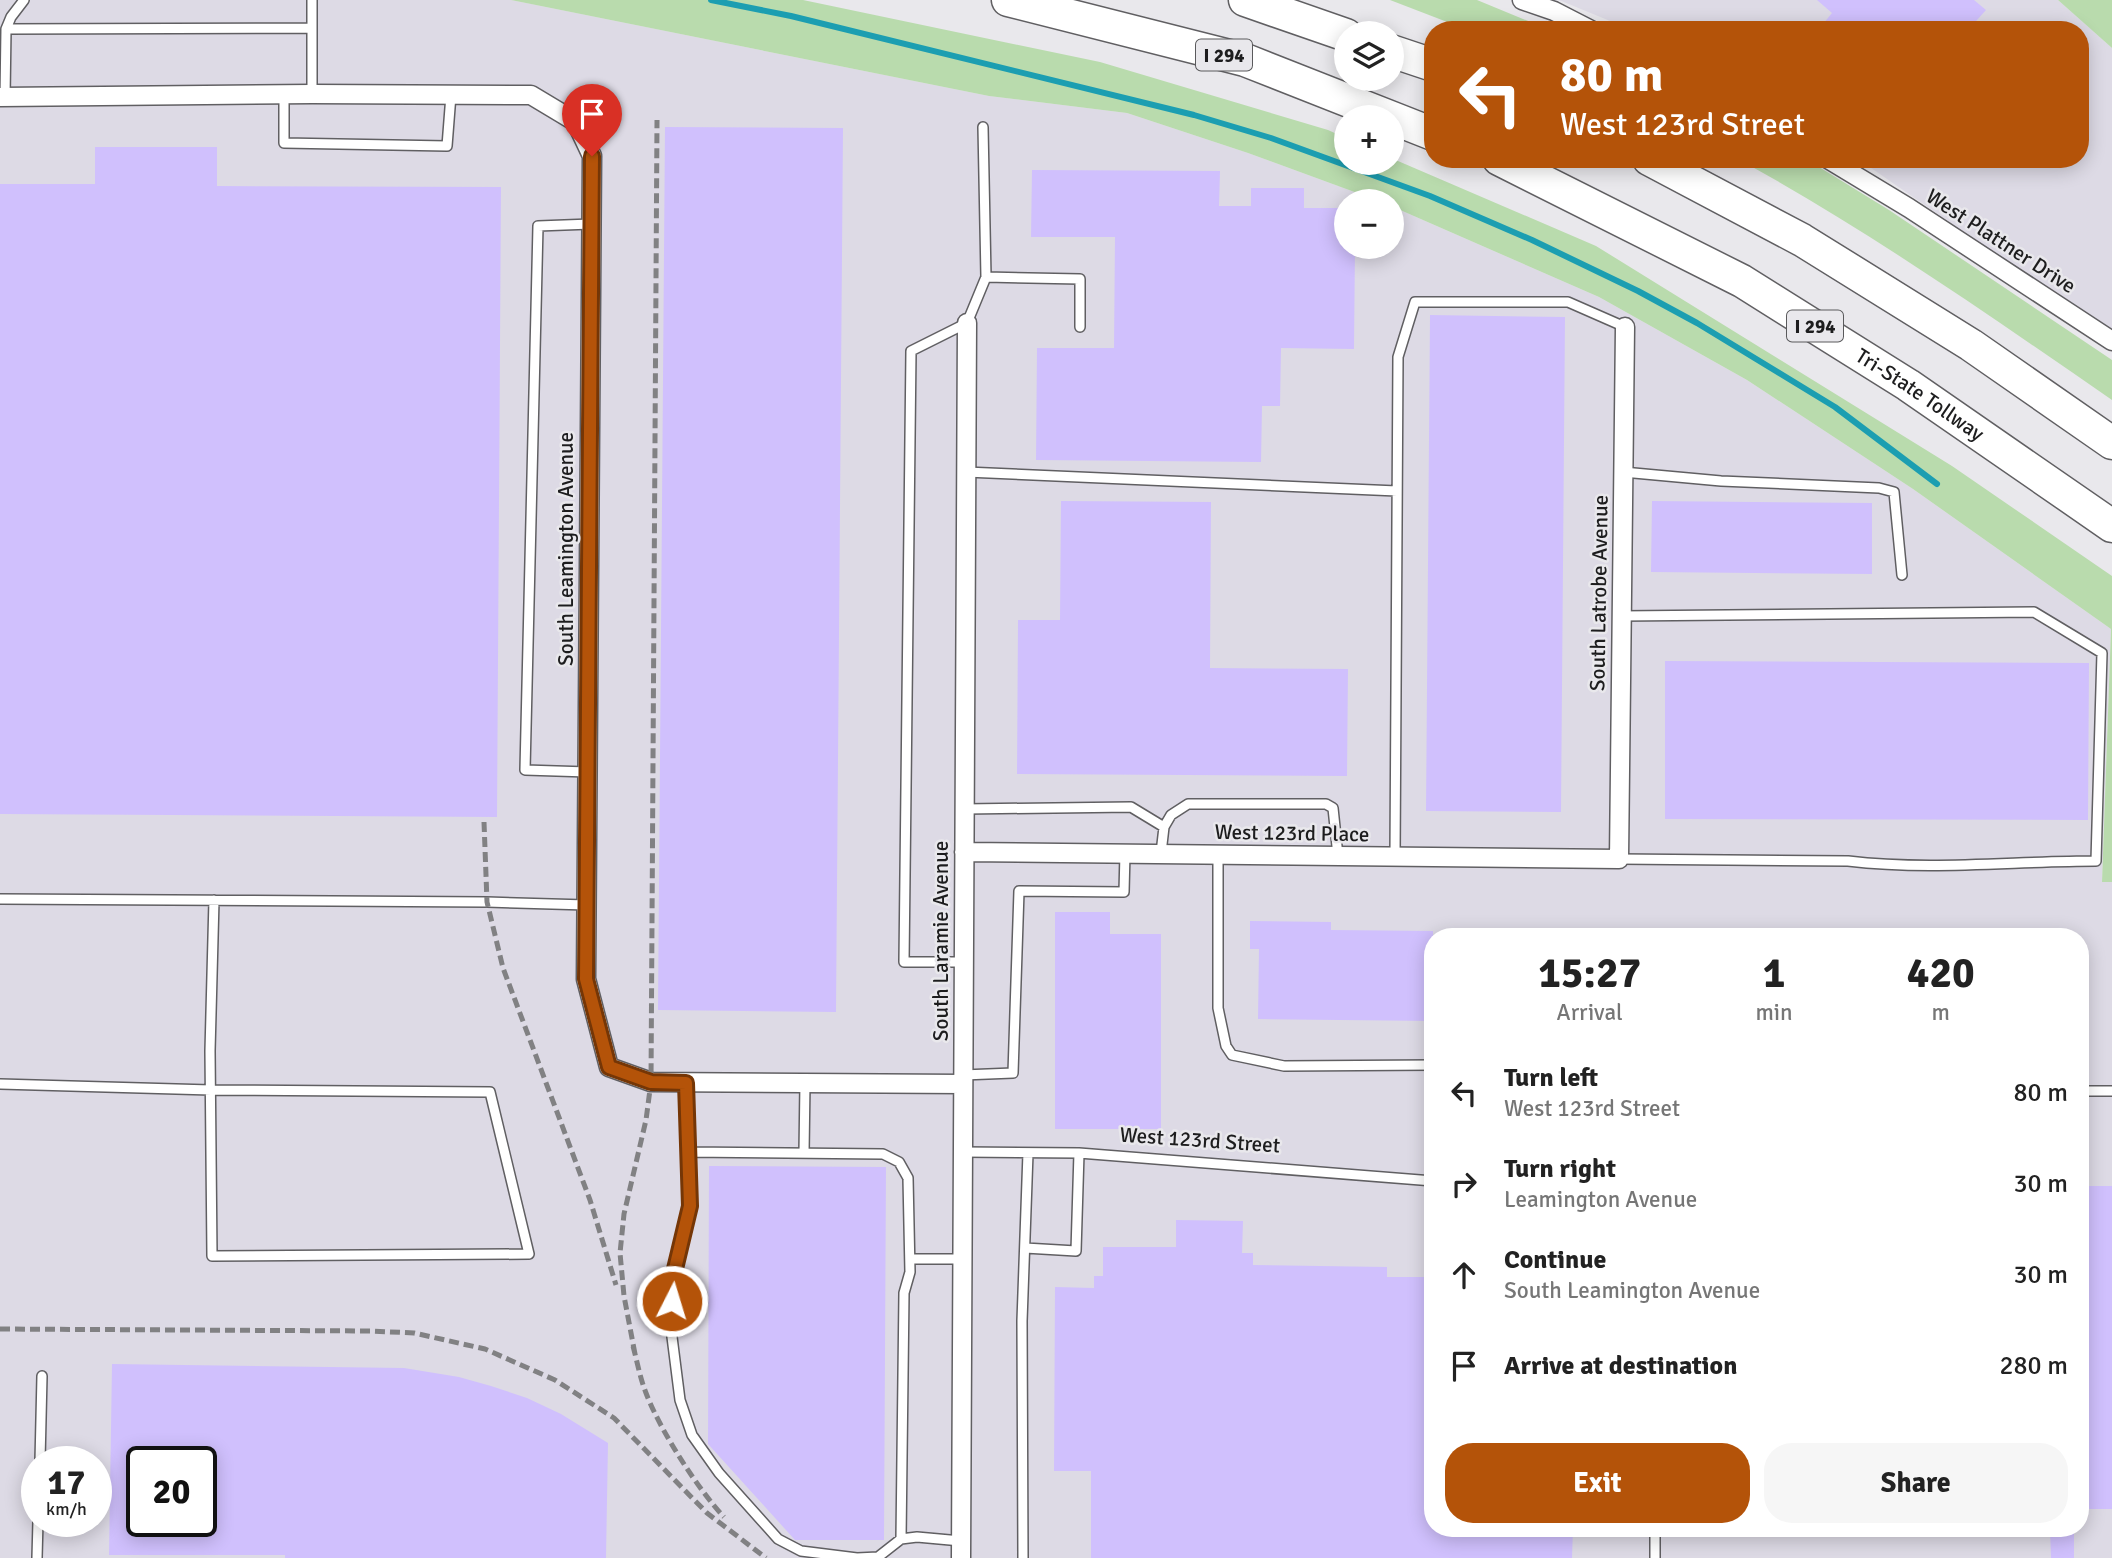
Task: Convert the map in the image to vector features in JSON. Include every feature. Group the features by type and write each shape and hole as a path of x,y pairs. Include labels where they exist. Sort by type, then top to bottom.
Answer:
{"highway":[{"name":"I 294","path":"1008,0 1245,60 1424,130"},
{"path":"1245,0 1334,31"},
{"path":"1404,55 1424,62"},
{"name":"Tri-State Tollway","path":"1517,168 1742,281 1908,385 2112,526"},
{"path":"1666,168 1802,240 1971,345 2112,443"}],"street":[{"path":"1522,0 1573,21"},
{"path":"2,97 451,95"},
{"name":"South Leamington Avenue","path":"451,95 531,95 576,122 592,156 586,979 609,1067 651,1082 686,1083"},
{"name":"West Plattner Drive","path":"1843,168 1909,208 2112,341"},
{"name":"South Laramie Avenue","path":"961,1550 967,323"},
{"name":"South Latrobe Avenue","path":"1619,859 1625,327"},
{"name":"West 123rd Place","path":"964,852 1619,859"},
{"path":"686,1083 963,1079"}],"lane":[{"path":"2,97 6,29 24,0"},
{"path":"312,0 312,94"},
{"path":"6,29 312,28"},
{"path":"284,95 284,143 447,146 451,95"},
{"path":"964,962 904,962 911,351 967,323 986,277 983,127"},
{"path":"588,772 525,770 538,226 591,224"},
{"path":"986,277 1080,279 1080,327"},
{"path":"1395,857 1398,357 1415,302 1569,302 1625,327"},
{"path":"966,472 1397,491"},
{"path":"1623,472 1721,481 1880,488 1894,492 1902,575"},
{"path":"1619,859 1992,865 2096,860 2102,653 2034,612 1621,616"},
{"path":"1161,853 1164,827 1171,815 1188,804 1326,804 1334,808 1338,856"},
{"path":"965,809 1131,807 1164,827"},
{"path":"963,1079 1013,1073 1019,891 1124,892 1125,853"},
{"path":"1218,855 1218,1008 1226,1046 1232,1055 1284,1066 1424,1065"},
{"path":"0,899 587,905"},
{"path":"0,1084 211,1090 489,1092 529,1254 212,1256 211,1090 214,900"},
{"path":"686,1083 690,1206 674,1273 671,1329 680,1399 692,1435 719,1473 778,1539 801,1551 857,1558 878,1557 901,1539 917,1538 961,1550"},
{"path":"804,1153 805,1083"},
{"path":"2089,1091 2112,1091"},
{"path":"688,1152 883,1154 899,1162 908,1178 910,1272 904,1293 901,1539"},
{"name":"West 123rd Street","path":"963,1152 1079,1153 1424,1180"},
{"path":"1023,1558 1022,1321 1028,1153"},
{"path":"1025,1248 1076,1251 1079,1153"},
{"path":"910,1259 962,1259"},
{"path":"40,1446 42,1376"},
{"path":"37,1558 38,1537"},
{"path":"1655,1537 1655,1558"}],"shaded area":[{"path":"0,0 511,0 989,96 1127,113 1346,189 1334,189 1334,259 1404,259 1404,212 1599,297 1747,380 1913,489 2111,629 2102,881 2112,882 2112,1558 0,1558"},
{"path":"1559,0 2058,0 2082,21 1610,21"},
{"path":"2089,28 2112,48 2112,334 1871,168 2089,168"}],"green space":[{"path":"511,0 803,0 1100,62 1334,133 1334,175 1404,175 1404,164 1596,246 1952,466 2112,576 2112,882 2102,882 2111,629 1913,489 1747,380 1599,297 1404,212 1404,189 1346,189 1127,113 989,96"},
{"path":"1390,0 1477,0 1528,21 1445,21"},
{"path":"2058,0 2112,0 2112,48 2089,28 2089,21 2082,21"},
{"path":"1754,168 1821,168 1889,210 2112,360 2112,400 1881,244"}],"building":[{"path":"1817,0 1974,0 1986,10 1976,21 1825,21 1832,13"},
{"path":"665,127 843,128 836,1012 658,1010"},
{"path":"95,147 217,147 217,186 501,187 497,817 0,814 0,184 95,184"},
{"path":"1032,170 1220,171 1219,206 1251,206 1251,188 1304,188 1304,208 1334,208 1334,259 1355,259 1354,349 1281,348 1280,406 1262,406 1261,462 1036,460 1037,348 1114,348 1115,237 1031,237"},
{"path":"1430,315 1565,317 1561,812 1426,811"},
{"path":"1061,501 1211,502 1210,668 1348,669 1347,776 1017,774 1018,620 1060,620"},
{"path":"1652,501 1872,503 1872,574 1651,572"},
{"path":"1665,661 2089,663 2088,820 1665,819"},
{"path":"1055,912 1110,912 1110,934 1161,934 1161,1129 1055,1129"},
{"path":"1250,921 1331,922 1331,930 1424,931 1424,1021 1258,1019 1259,949 1250,949"},
{"path":"709,1166 886,1167 884,1540 795,1540 708,1444"},
{"path":"2089,1186 2112,1186 2112,1509 2089,1509"},
{"path":"1176,1220 1243,1221 1242,1253 1253,1253 1253,1265 1387,1267 1387,1277 1424,1277 1424,1537 1573,1537 1572,1558 1091,1558 1091,1471 1054,1471 1055,1287 1094,1288 1094,1276 1103,1276 1103,1247 1176,1247"},
{"path":"112,1364 404,1368 459,1377 527,1398 561,1414 608,1443 606,1558 285,1558 285,1555 109,1555 109,1537 112,1537"},
{"path":"2050,1537 2074,1537 2074,1558 2051,1558"}],"waterway":[{"path":"711,0 791,16 1194,115 1271,138 1430,196 1532,240 1697,323 1835,407 1937,484"}],"railway":[{"path":"635,1354 624,1296 620,1253 624,1214 646,1120 651,1082 657,120"},
{"path":"484,822 487,902 503,968 590,1200 616,1285"},
{"path":"0,1329 370,1331 414,1333 485,1349 555,1380 614,1418 707,1513 766,1558"},
{"path":"633,1346 644,1387 660,1424 691,1475 724,1517"}],"route":[{"path":"592,156 586,979 609,1067 651,1082 686,1083 690,1206 674,1273 672,1301"}]}
